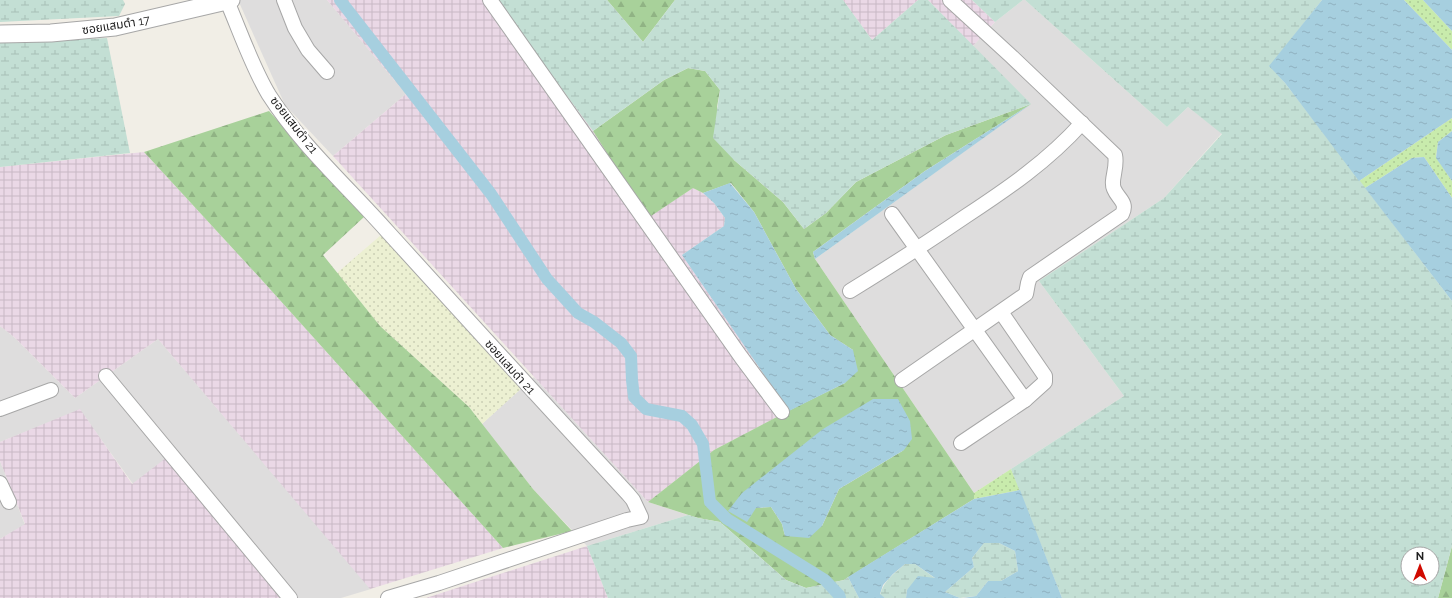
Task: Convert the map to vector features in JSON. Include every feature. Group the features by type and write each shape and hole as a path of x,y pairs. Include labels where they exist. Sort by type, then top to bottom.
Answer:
{"street":[{"name":"ซอยแสมดำ 17","path":"0,34 52,33 115,27 229,0"},
{"name":"ซอยแสมดำ 21","path":"229,0 257,71 269,94 298,135 628,494 633,500 640,517 388,598"},
{"path":"284,0 295,28 308,50 328,72"},
{"path":"490,0 741,357 782,412"},
{"path":"902,380 1026,294 1030,277 1122,214 1125,209 1123,202 1114,189 1112,181 1117,163 1115,155 950,0"},
{"path":"850,291 918,249 1017,182 1066,141 1082,123"},
{"path":"892,214 1025,400"},
{"path":"961,443 1025,400 1045,382 1045,376 1001,312"},
{"path":"106,376 290,598"},
{"path":"0,410 50,390"},
{"path":"0,483 9,502"}],"shaded area":[{"path":"238,0 327,0 406,94 333,156 285,105"},
{"path":"327,0 496,0 593,131 648,217 693,188 703,193 714,203 725,218 724,226 682,255 789,411 714,450 648,502 333,156 406,94"},
{"path":"843,0 918,0 872,40"},
{"path":"928,0 972,0 995,22 973,46"},
{"path":"1025,0 1167,127 1188,107 1222,133 1164,198 1039,281 1124,396 974,493 815,259 1030,104 973,46 995,22"},
{"path":"144,152 260,278 503,548 370,589 158,339 75,398 14,337 0,326 0,167"},
{"path":"0,326 14,337 75,398 158,339 371,589 341,598 280,598 166,459 133,484 80,410 0,442"},
{"path":"534,377 648,502 688,515 587,546 533,489 482,424"},
{"path":"80,409 132,484 166,458 280,598 0,598 0,539 25,524 0,461 0,442"},
{"path":"0,461 25,525 0,539"},
{"path":"587,546 608,598 426,598"}],"green space":[{"path":"0,0 123,0 125,4 119,16 0,22"},
{"path":"496,0 607,0 643,42 675,0 843,0 872,40 918,0 928,0 1031,104 946,135 856,182 826,213 804,229 783,202 734,160 713,138 720,90 705,71 688,68 664,80 593,131"},
{"path":"607,0 675,0 643,42"},
{"path":"972,0 1023,0 995,22"},
{"path":"1025,0 1322,0 1270,66 1285,83 1452,301 1452,546 1438,598 1062,598 1011,469 1124,396 1039,281 1164,198 1222,134 1188,107 1167,127"},
{"path":"1404,0 1423,0 1452,31 1452,50"},
{"path":"107,38 130,153 0,167 0,43"},
{"path":"688,68 705,71 720,90 717,107 734,160 783,202 804,229 826,213 856,182 946,135 1031,104 925,171 813,252 815,259 974,493 974,499 844,580 806,588 786,580 720,522 698,518 648,502 714,450 845,383 853,350 830,335 796,289 754,212 731,183 703,193 693,188 648,218 593,131 664,80","holes":["904,450 839,489 822,526 785,536 782,524 771,507 756,508"]},
{"path":"269,111 364,217 323,255 380,326 469,407 533,489 572,531 503,548 260,278 144,152"},
{"path":"1452,118 1452,131 1438,142 1436,157 1452,181 1452,198 1424,157 1412,158 1365,188 1359,181"},
{"path":"381,235 522,388 482,424 469,407 380,326 337,273"},
{"path":"1011,469 1020,490 974,499 974,493"},
{"path":"688,515 720,522 786,580 806,588 844,580 848,577 859,598 608,598 587,546"},
{"path":"984,543 999,543 1015,551 1018,571 1001,581 988,581 976,596 960,598 945,592 974,567 972,558"},
{"path":"1452,546 1452,598 1438,598"},
{"path":"905,564 915,564 936,579 907,590 906,598 885,598 880,595 887,581"}],"water":[{"path":"1322,0 1404,0 1452,50 1452,118 1359,181 1285,83 1269,66"},
{"path":"1423,0 1452,0 1452,31"},
{"path":"1031,104 815,259 813,252 925,171"},
{"path":"1452,131 1452,181 1436,158 1438,142"},
{"path":"1424,157 1452,198 1452,301 1365,188 1412,158"},
{"path":"730,183 754,212 796,289 830,335 853,350 858,371 845,383 789,411 682,255 724,226 725,218 714,203 703,193"},
{"path":"873,399 898,399 910,421 912,439 904,450 839,489 822,526 809,538 785,536 782,524 771,507 756,508 747,522 728,511 742,493 823,429"},
{"path":"1020,490 1062,598 963,598 976,596 988,581 1001,581 1018,571 1015,551 999,543 984,543 972,558 974,567 945,592 960,598 906,598 907,590 918,576 935,578 915,564 905,564 883,585 880,594 885,598 859,598 848,577 974,499"}],"waterway":[{"path":"340,0 491,194 547,279 578,313 594,322 621,343 631,356 634,397 646,409 682,416 692,425 703,444 710,502 727,519 825,580 840,598"}]}
